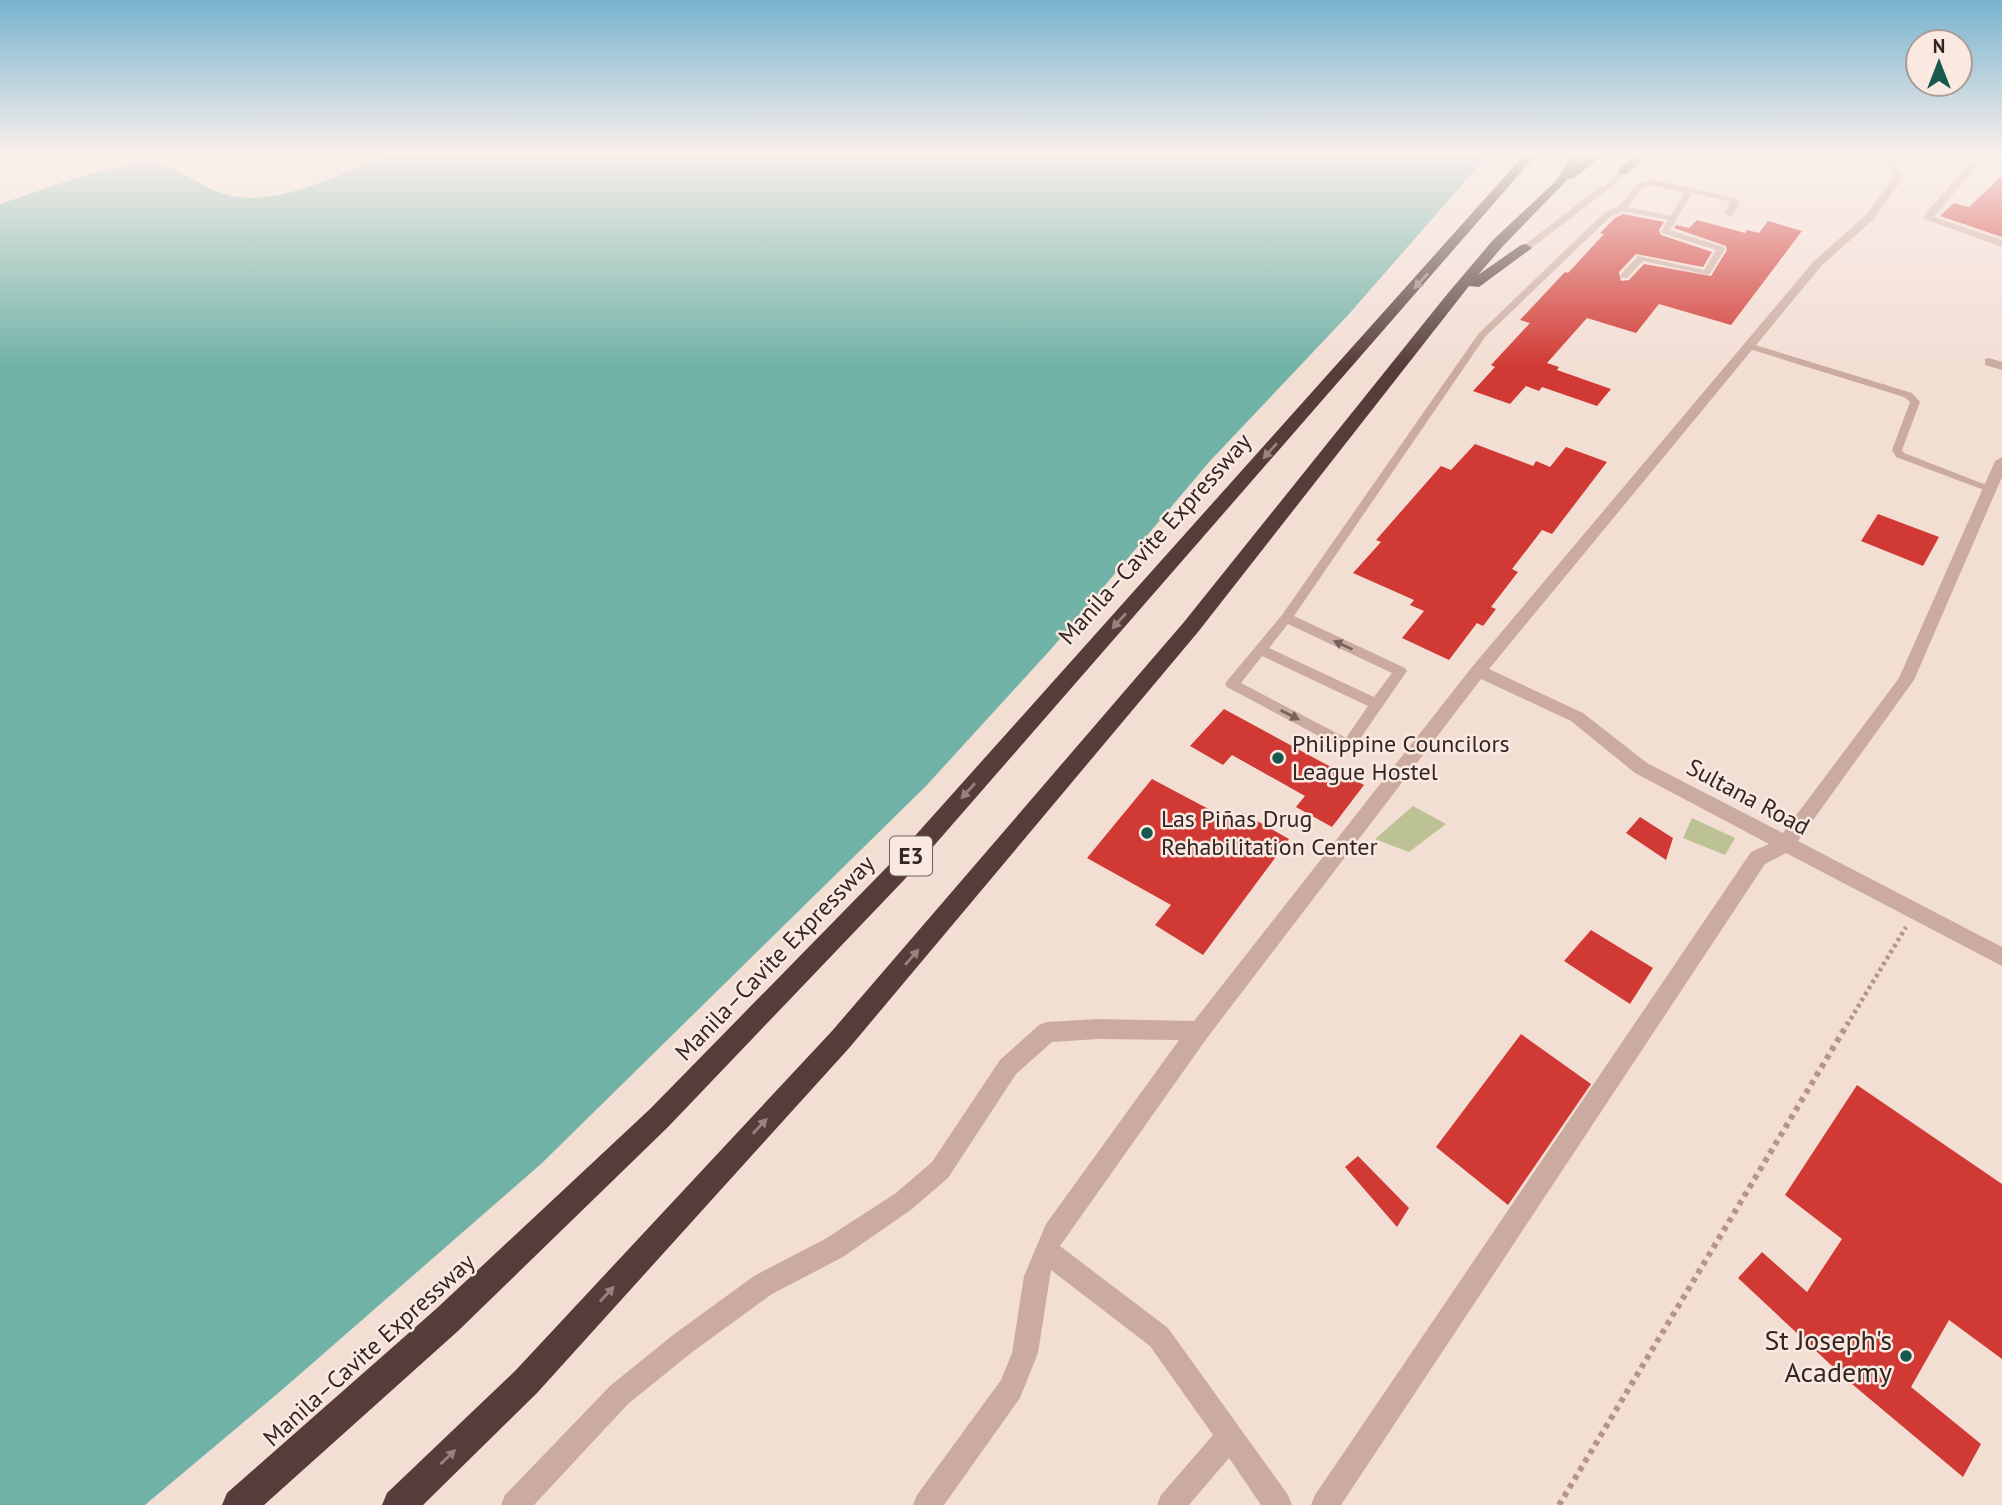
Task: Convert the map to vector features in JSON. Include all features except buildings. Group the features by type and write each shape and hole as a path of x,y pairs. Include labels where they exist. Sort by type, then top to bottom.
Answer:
{"highway":[{"name":"Manila–Cavite Expressway","path":"239,1505 447,1320 659,1118 896,873 1468,225"},
{"path":"400,1505 526,1382 841,1039 1182,637 1449,301 1516,225"},
{"path":"1449,301 1526,248"}],"street":[{"path":"927,1505 1011,1389 1025,1353 1036,1276 1045,1250 1054,1232 1100,1166 1199,1031 1478,671 1818,263 1861,225"},
{"path":"1943,225 2002,244"},
{"path":"1989,362 2002,366"},
{"path":"1325,1505 1758,858 1785,845 1906,680 2002,461"},
{"name":"Sultana Road","path":"1478,671 1577,717 1641,768 2002,957"},
{"path":"515,1505 619,1395 682,1344 763,1285 834,1248 904,1200 940,1170 1002,1075 1047,1032 1098,1029 1199,1031"},
{"path":"1045,1250 1159,1337 1278,1505"},
{"path":"1171,1505 1229,1437"}],"lane":[{"path":"1526,248 1556,225"},
{"path":"1286,618 1400,671 1348,745 1232,684 1286,618 1482,334 1596,225"},
{"path":"1624,276 1641,258 1706,272 1721,249 1665,231 1669,225"},
{"path":"1749,346 1914,399 1897,450 1900,455 1988,488"},
{"path":"1261,649 1377,704"}],"path":[{"path":"1559,1505 1914,912"}],"green space":[{"path":"1413,806 1446,824 1409,852 1375,839"},
{"path":"1692,818 1735,838 1725,855 1683,838"}],"water":[{"path":"0,225 1427,225 1349,314 1210,461 1052,648 926,786 542,1163 283,1389 145,1505 0,1505"}],"place":[{"name":"Philippine Councilors League Hostel","path":"1278,758"},
{"name":"Las Piñas Drug Rehabilitation Center","path":"1147,833"},
{"name":"St Joseph's Academy","path":"1906,1356"}]}
